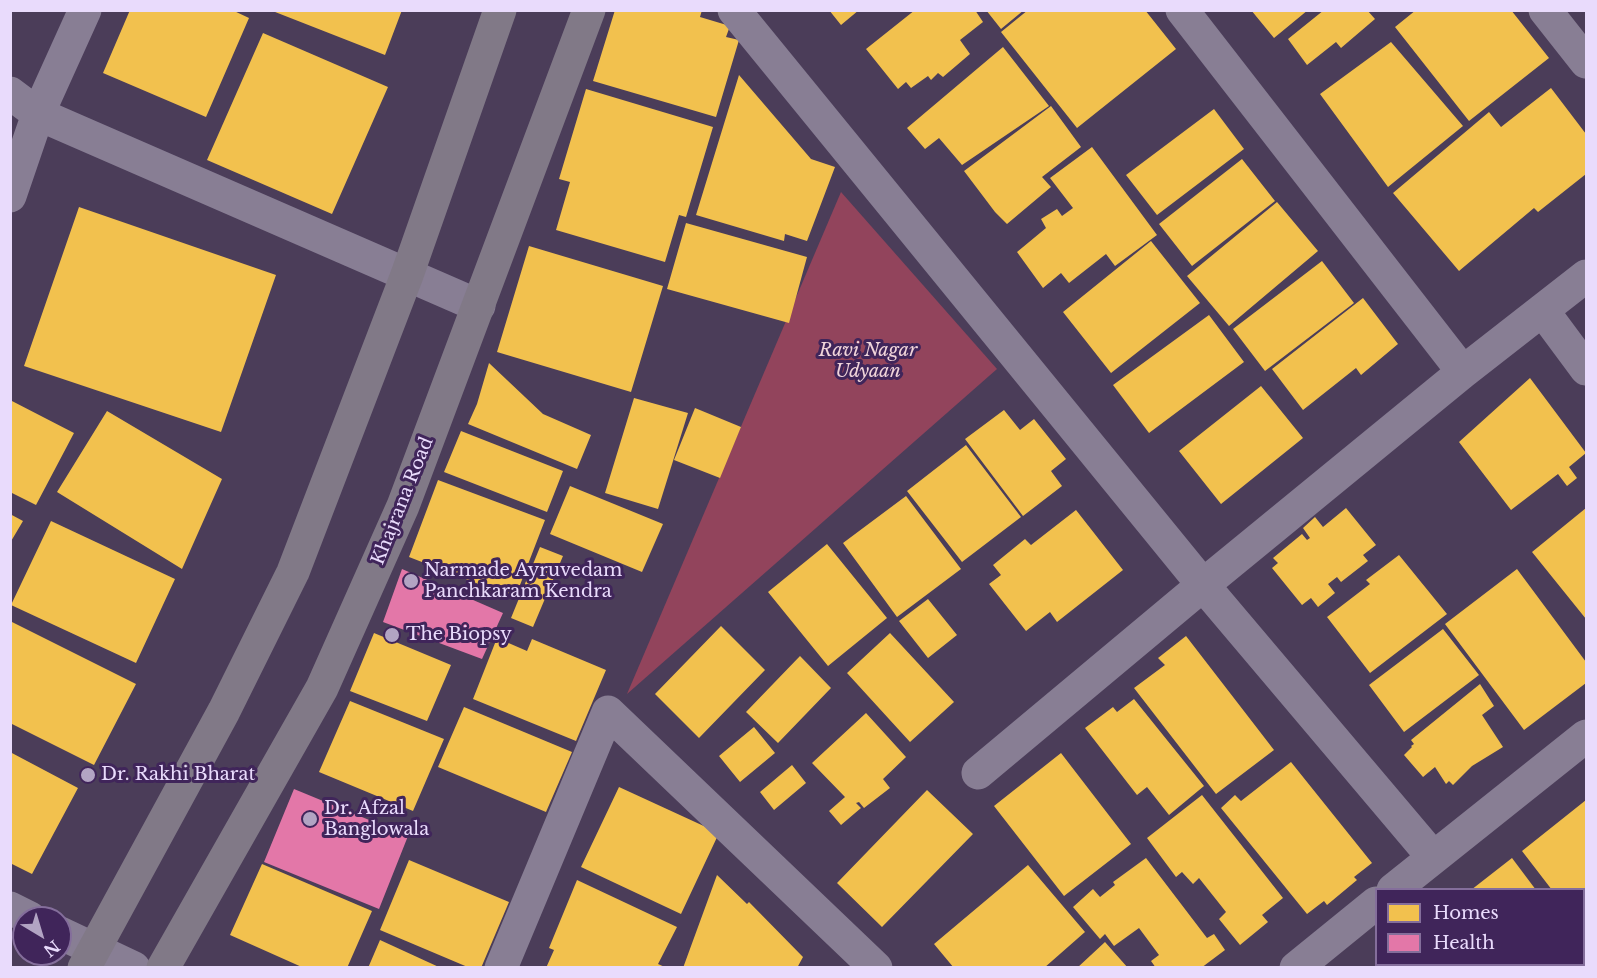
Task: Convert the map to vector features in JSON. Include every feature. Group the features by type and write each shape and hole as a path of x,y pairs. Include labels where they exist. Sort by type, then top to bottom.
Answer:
{"main road":[{"path":"88,958 224,711 293,572 407,275 500,10"},
{"name":"Khajrana Road","path":"163,968 322,688 404,506 589,10"}],"street":[{"path":"10,196 38,114 85,10"},
{"path":"734,10 1203,585 1433,857"},
{"path":"1182,10 1463,372"},
{"path":"1545,10 1587,62"},
{"path":"10,93 38,114 479,306"},
{"path":"978,773 1463,372 1587,276"},
{"path":"1543,311 1587,369"},
{"path":"501,968 608,712 876,968"},
{"path":"1395,888 1587,736"},
{"path":"1296,968 1375,905"},
{"path":"72,944 88,958 134,968"}],"green space":[{"name":"Ravi Nagar Udyaan","path":"841,192 997,369 627,694"}],"building: Homes":[{"path":"130,10 232,10 249,18 206,117 103,73"},
{"path":"270,10 402,10 385,55"},
{"path":"615,10 702,10 700,17 730,26 726,37 739,40 716,117 593,81"},
{"path":"829,10 859,10 841,25"},
{"path":"915,10 975,10 983,22 960,40 970,54 943,77 938,73 931,80 928,76 911,88 906,82 898,89 866,49"},
{"path":"986,10 1024,10 1001,29"},
{"path":"1028,10 1145,10 1176,49 1077,128 1001,32"},
{"path":"1251,10 1308,10 1274,38"},
{"path":"1324,10 1367,10 1375,19 1341,48 1336,42 1307,65 1288,39"},
{"path":"1416,10 1511,10 1549,58 1469,121 1395,27"},
{"path":"263,33 388,87 332,214 207,160"},
{"path":"1391,42 1463,126 1388,187 1320,94"},
{"path":"1003,47 1049,106 962,165 939,138 925,149 907,128"},
{"path":"739,75 811,159 835,167 807,241 785,234 784,241 696,215"},
{"path":"1551,88 1586,134 1586,174 1538,212 1534,208 1459,271 1393,193 1489,112 1501,127"},
{"path":"586,89 713,127 686,217 679,215 665,262 556,230 570,182 559,179"},
{"path":"1051,106 1081,147 1042,177 1051,187 1007,224 964,171"},
{"path":"1214,109 1244,149 1157,215 1126,175"},
{"path":"1092,147 1157,235 1115,266 1106,254 1069,283 1061,273 1043,288 1017,252 1046,228 1041,219 1057,209 1062,216 1073,208 1050,178"},
{"path":"1242,159 1275,201 1192,266 1159,224"},
{"path":"1277,202 1318,251 1229,326 1187,276"},
{"path":"79,207 276,275 221,432 24,366"},
{"path":"686,223 807,257 789,323 667,289"},
{"path":"1151,241 1200,303 1111,373 1063,312"},
{"path":"529,246 663,286 631,392 497,352"},
{"path":"1322,261 1354,303 1265,371 1233,329"},
{"path":"1363,298 1398,344 1361,375 1356,368 1303,410 1272,369"},
{"path":"1209,315 1244,362 1149,433 1113,385"},
{"path":"489,363 543,414 591,435 577,469 468,424 477,404"},
{"path":"1530,378 1586,453 1569,467 1577,478 1567,486 1558,474 1511,510 1459,442"},
{"path":"1261,386 1303,438 1221,504 1179,451"},
{"path":"634,398 688,413 658,509 605,493"},
{"path":"10,400 74,433 36,505 10,492"},
{"path":"695,408 741,427 720,478 674,460"},
{"path":"1004,410 1020,430 1034,419 1066,459 1051,471 1062,486 1023,516 965,439"},
{"path":"107,411 222,479 182,569 57,492"},
{"path":"461,431 563,471 547,512 444,472"},
{"path":"966,445 1021,517 962,562 907,491"},
{"path":"438,480 545,520 515,598 409,557"},
{"path":"570,486 663,524 642,572 550,534"},
{"path":"906,496 961,569 897,617 843,543"},
{"path":"1346,508 1376,545 1363,555 1368,561 1341,582 1337,577 1328,584 1335,593 1318,607 1311,598 1302,605 1272,568 1278,563 1273,558 1302,534 1307,540 1310,538 1303,528 1315,517 1323,527"},
{"path":"1586,508 1586,619 1532,552"},
{"path":"1076,510 1123,570 1057,622 1050,612 1026,631 989,584 1001,575 993,565 1025,539 1031,545"},
{"path":"10,514 23,521 10,543"},
{"path":"51,521 175,579 136,663 11,605"},
{"path":"827,544 887,618 828,666 768,592"},
{"path":"540,547 563,556 533,627 511,618"},
{"path":"1399,555 1447,614 1370,673 1327,617 1370,584 1366,580"},
{"path":"1517,569 1586,662 1586,683 1524,730 1445,624"},
{"path":"928,599 957,635 928,658 899,621"},
{"path":"10,621 136,684 94,765 10,723"},
{"path":"721,626 765,670 699,738 655,694"},
{"path":"1443,629 1479,675 1404,732 1369,685"},
{"path":"374,633 451,665 427,721 350,691"},
{"path":"890,633 954,702 910,742 847,673"},
{"path":"1186,636 1274,750 1216,794 1134,688 1165,665 1158,658"},
{"path":"497,638 527,651 532,639 606,670 576,741 473,699"},
{"path":"800,656 831,688 778,743 746,712"},
{"path":"1480,684 1494,706 1482,715 1503,747 1472,766 1453,785 1449,781 1446,784 1435,767 1423,777 1404,755 1414,744 1411,740"},
{"path":"1134,699 1204,786 1169,815 1147,787 1137,795 1085,728 1113,707 1117,712"},
{"path":"350,701 444,739 413,811 319,772"},
{"path":"464,707 572,752 546,812 438,767"},
{"path":"866,713 906,757 883,779 890,788 864,808 859,802 856,803 861,808 841,825 829,811 845,797 812,763"},
{"path":"754,727 775,753 740,782 719,756"},
{"path":"10,752 78,788 32,874 10,863"},
{"path":"1061,753 1131,844 1064,896 994,806"},
{"path":"1291,762 1372,863 1354,877 1357,880 1327,905 1324,901 1307,914 1221,808 1235,795 1241,801"},
{"path":"792,765 806,783 774,810 760,792"},
{"path":"619,787 719,833 681,914 581,867"},
{"path":"927,790 973,834 882,927 837,883"},
{"path":"1202,795 1283,898 1262,915 1268,922 1240,945 1219,919 1226,912 1199,878 1193,884 1182,872 1176,877 1147,838"},
{"path":"1586,800 1586,934 1585,888 1550,888 1522,851"},
{"path":"1146,858 1207,938 1214,934 1225,950 1201,968 1156,968 1151,961 1159,955 1139,928 1114,946 1105,934 1100,939 1073,907 1093,889 1100,897 1115,885 1113,882"},
{"path":"1512,858 1534,888 1474,888"},
{"path":"409,860 509,902 481,968 470,968 380,930"},
{"path":"262,864 372,911 347,968 304,968 230,935"},
{"path":"1028,865 1085,932 1044,968 954,968 934,944"},
{"path":"717,875 747,904 749,902 803,957 797,968 683,968"},
{"path":"577,880 677,927 658,964 667,968 546,968 554,950 549,948"},
{"path":"380,940 441,968 368,968"},
{"path":"1105,942 1128,968 1077,968"},
{"path":"1585,953 1586,955 1586,968 1491,968 1490,966 1585,966"},
{"path":"1406,966 1478,966 1480,968 1407,968"}],"building: Health":[{"path":"402,569 503,613 482,659 383,622"},
{"path":"294,789 408,836 379,909 264,862"}],"place":[{"name":"Narmade Ayruvedam Panchkaram Kendra","path":"411,581"},
{"name":"The Biopsy","path":"392,635"},
{"name":"Dr. Rakhi Bharat","path":"88,775"},
{"name":"Dr. Afzal Banglowala","path":"310,819"}]}
